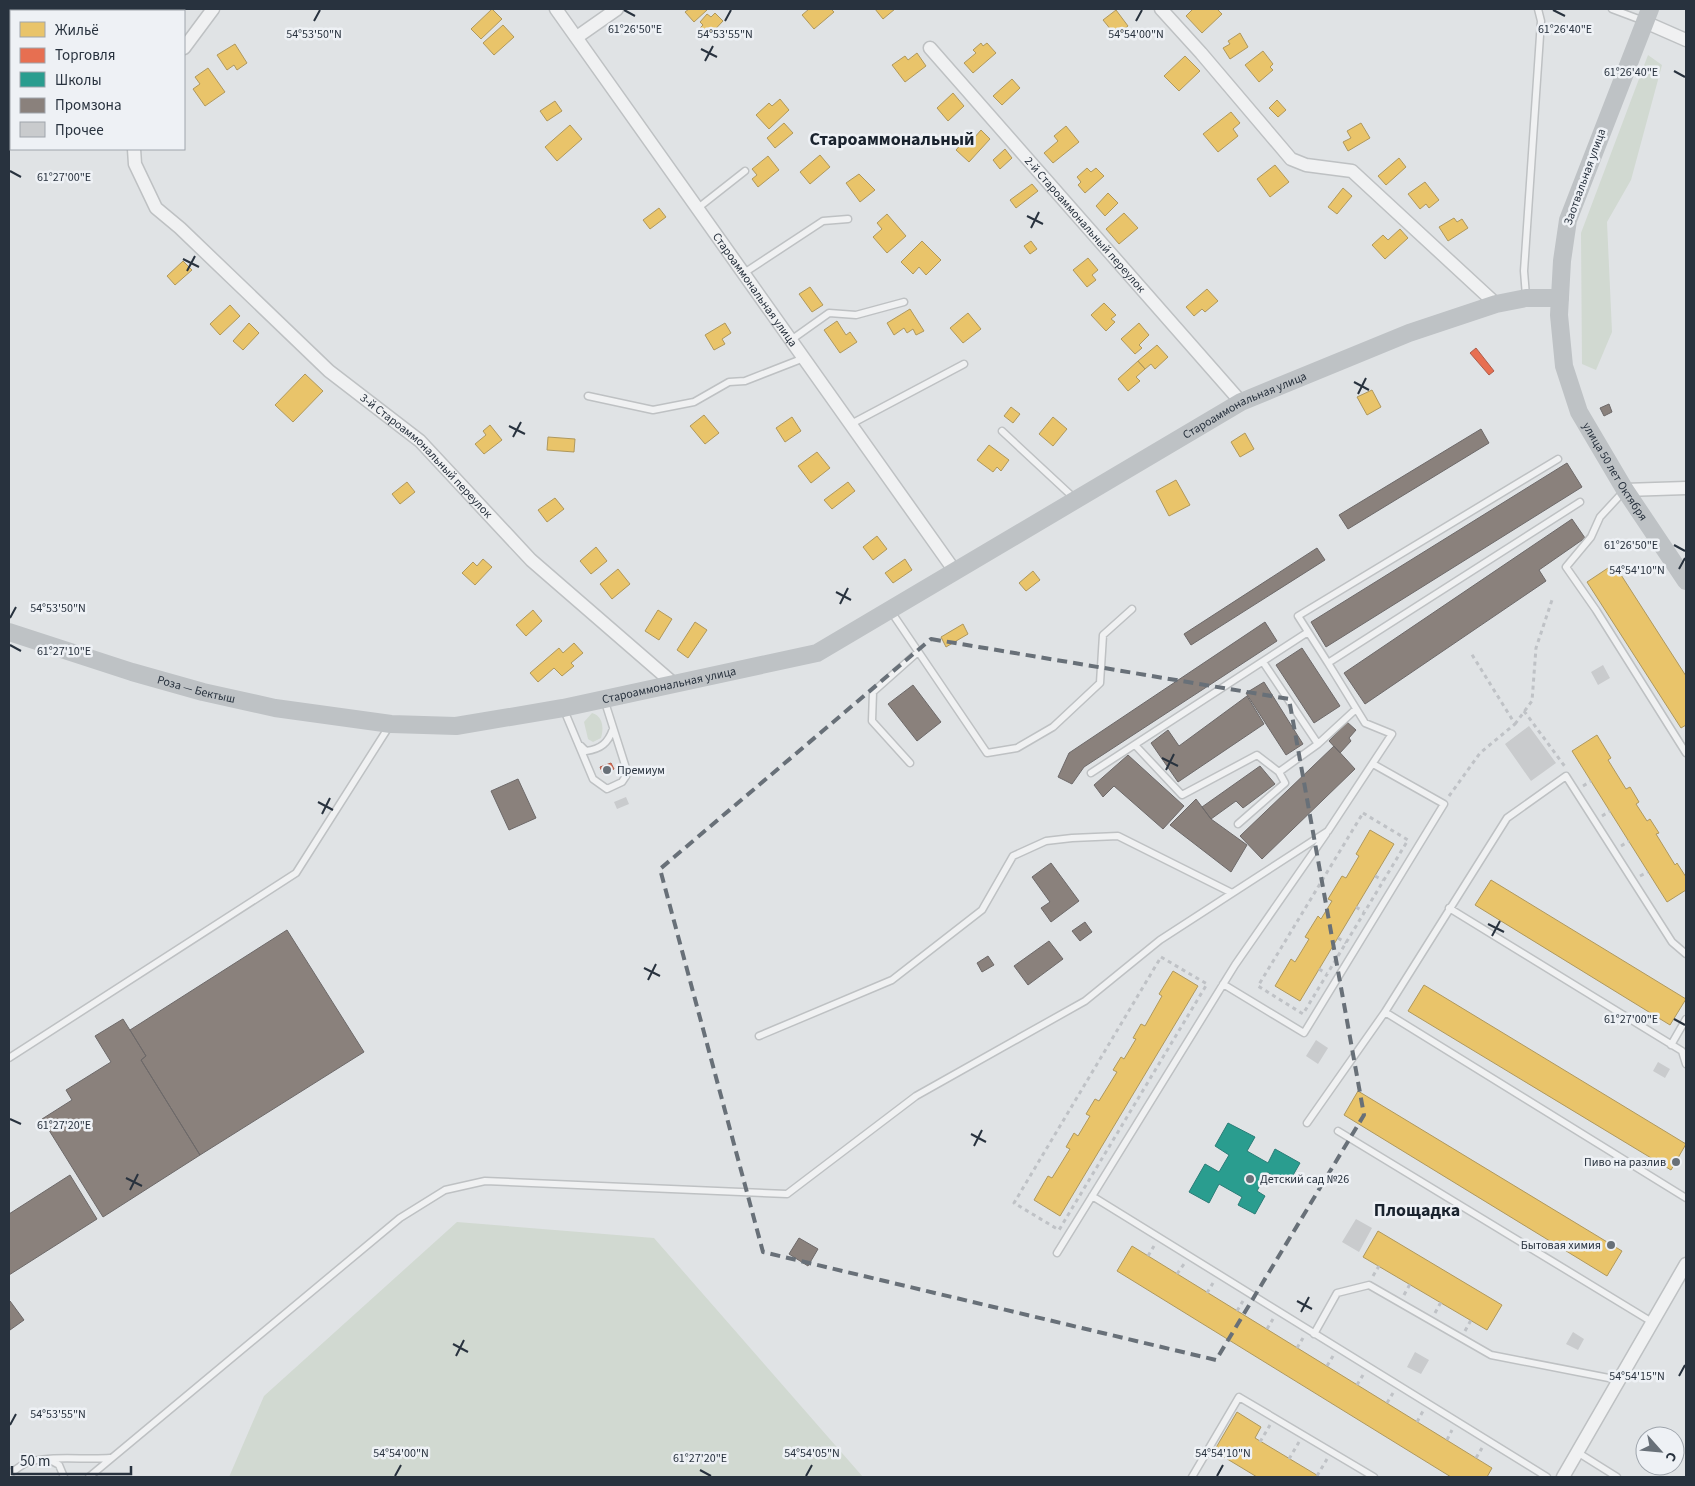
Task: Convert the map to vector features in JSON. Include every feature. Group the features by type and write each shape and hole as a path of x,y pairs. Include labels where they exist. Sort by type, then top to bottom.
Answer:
{"street":[{"path":"185,47 213,9"},
{"name":"Староаммональная улица","path":"556,9 954,570"},
{"path":"577,37 617,9"},
{"path":"1161,9 1201,52 1291,160 1306,165 1352,171 1496,304"},
{"path":"1648,15 1686,40"},
{"name":"Заотвальная улица","path":"1579,412 1564,366 1560,298 1562,262 1568,220 1648,15"},
{"name":"2-й Староаммональный переулок","path":"930,48 1241,402"},
{"name":"3-й Староаммональный переулок","path":"134,150 136,164 156,208 180,228 329,371 420,441 531,560 674,684"},
{"name":"Староаммональная улица","path":"391,724 456,726 604,700 817,653 954,570 1241,402 1409,333 1496,304 1526,298 1560,298"},
{"name":"улица 50 лет Октября","path":"1579,412 1625,490 1686,581"},
{"path":"1625,490 1686,488"},
{"name":"Роза — Бектыш","path":"9,632 132,672 202,692 276,708 391,724"},
{"path":"1563,1477 1686,1264"}],"lane":[{"path":"1526,298 1524,271 1541,21 1538,9"},
{"path":"1612,9 1648,15"},
{"path":"698,208 745,171"},
{"path":"744,273 823,220 848,219"},
{"path":"792,340 829,313 856,315 904,302"},
{"path":"588,396 653,410 694,402 729,382 745,381 804,358"},
{"path":"851,424 964,364"},
{"path":"1002,431 1075,499"},
{"path":"1056,1253 1223,984 1392,734 1365,722 1298,616 1558,459"},
{"path":"1625,490 1600,517 1591,538 1566,567 1596,610 1685,749"},
{"path":"1328,663 1580,502"},
{"path":"889,609 987,753 1017,748 1053,727 1100,683 1103,635 1132,609"},
{"path":"1092,773 1308,632"},
{"path":"910,763 872,721 873,692 918,652"},
{"path":"1263,662 1318,744"},
{"path":"563,708 593,779 606,789 615,786 626,776 626,768 604,700"},
{"path":"1279,772 1318,744 1356,708"},
{"path":"9,1058 296,873 391,724"},
{"path":"578,744 586,751 596,750 606,744 613,728"},
{"path":"1136,745 1182,795 1257,755 1279,772 1285,783 1238,824"},
{"path":"1223,984 1304,1033 1444,804 1373,764"},
{"path":"1307,1123 1385,1012 1506,818 1566,776 1672,942 1686,954"},
{"path":"89,1477 400,1218 445,1190 485,1181 786,1194 916,1096 1085,1001 1160,940 1328,831"},
{"path":"759,1036 892,980 982,910 1013,856 1046,841 1118,836 1232,893"},
{"path":"1449,908 1682,1051 1686,1064"},
{"path":"1385,1012 1686,1198"},
{"path":"1671,1045 1686,1019"},
{"path":"1338,1131 1652,1322"},
{"path":"1092,1196 1547,1477"},
{"path":"1314,1334 1337,1293 1369,1285 1491,1355 1619,1380"},
{"path":"1192,1477 1238,1397 1374,1477"},
{"path":"1577,1452 1617,1477"},
{"path":"9,1474 26,1463 49,1459 86,1460 110,1458"},
{"path":"49,1459 59,1465 64,1477"}],"path":[{"path":"1444,804 1480,753 1514,724 1532,701 1536,648 1553,597"},
{"path":"1471,653 1514,724"},
{"path":"1524,711 1559,758"},
{"path":"1363,813 1408,840 1384,880 1303,1014 1258,986 1363,813"},
{"path":"1375,876 1384,880"},
{"path":"1356,907 1364,912"},
{"path":"1338,938 1346,943"},
{"path":"1162,957 1206,984 1164,1055 1059,1230 1014,1203 1162,957"},
{"path":"1319,969 1327,974"},
{"path":"1178,1018 1184,1022"},
{"path":"1158,1051 1164,1055"},
{"path":"1139,1084 1145,1087"},
{"path":"1119,1117 1125,1120"},
{"path":"1100,1150 1106,1153"},
{"path":"1080,1182 1086,1186"},
{"path":"1260,1442 1275,1418"},
{"path":"1289,1459 1303,1435"},
{"path":"1318,1476 1332,1452"}],"highlighted area":[{"path":"931,639 1289,699 1364,1115 1216,1360 763,1252 660,869"}],"shaded area":[{"path":"1648,55 1662,65 1631,180 1607,222 1612,332 1596,370 1582,364 1581,233"},
{"path":"592,713 598,717 602,726 601,738 593,742 588,739 584,722"},
{"path":"457,1222 654,1238 863,1477 229,1477 264,1396"}],"building: Жильё":[{"path":"492,9 502,19 481,39 471,29"},
{"path":"689,9 707,10 694,22 685,12"},
{"path":"809,9 831,9 834,12 814,29 802,15"},
{"path":"875,9 895,9 883,19"},
{"path":"1193,9 1217,9 1222,14 1202,33 1186,16"},
{"path":"1116,10 1128,26 1116,36 1103,20"},
{"path":"715,13 723,21 707,38 698,30 703,25 700,22 707,14 711,17"},
{"path":"503,25 514,37 494,55 483,43"},
{"path":"1240,33 1248,47 1230,59 1223,48 1230,44 1228,41"},
{"path":"981,43 983,46 987,43 996,53 973,73 964,63 976,53 973,50"},
{"path":"235,44 247,63 237,70 234,65 227,70 217,55"},
{"path":"1263,51 1273,64 1270,67 1273,70 1259,82 1245,65"},
{"path":"917,53 926,66 905,82 892,65 905,56 908,60"},
{"path":"1185,56 1200,71 1179,91 1164,76"},
{"path":"208,68 225,92 205,106 193,89 200,84 195,77"},
{"path":"1012,79 1020,88 1002,105 993,96"},
{"path":"953,93 964,106 948,121 937,108"},
{"path":"780,99 789,110 769,129 756,115 769,103 772,106"},
{"path":"1277,100 1286,110 1278,117 1269,108"},
{"path":"555,101 562,111 547,121 540,111"},
{"path":"1231,112 1240,123 1233,129 1238,136 1218,152 1203,134"},
{"path":"784,123 793,133 775,148 767,138"},
{"path":"1361,123 1370,138 1348,151 1343,142 1351,138 1347,131"},
{"path":"570,125 582,139 557,161 545,147"},
{"path":"1066,126 1079,142 1053,163 1044,153 1058,141 1054,136"},
{"path":"981,130 990,139 969,162 956,150 970,134 974,138"},
{"path":"1005,149 1012,158 1000,169 993,160"},
{"path":"820,155 830,167 810,184 800,172"},
{"path":"768,156 779,170 758,187 752,179 757,175 752,169"},
{"path":"1399,158 1406,167 1386,185 1378,176"},
{"path":"1275,165 1289,182 1270,197 1257,179"},
{"path":"1087,168 1091,172 1096,168 1104,176 1085,193 1078,185 1081,182 1077,177"},
{"path":"859,174 875,190 860,202 846,183"},
{"path":"1425,182 1439,200 1429,208 1426,204 1420,209 1408,194"},
{"path":"1032,184 1038,191 1016,208 1010,200"},
{"path":"1343,188 1352,196 1337,214 1328,207"},
{"path":"1108,193 1118,203 1105,216 1096,206"},
{"path":"659,208 666,217 650,229 643,220"},
{"path":"1124,213 1138,228 1119,244 1106,229"},
{"path":"887,214 906,236 887,253 873,237 882,229 877,223"},
{"path":"1454,218 1457,222 1462,219 1468,228 1448,241 1439,227"},
{"path":"1400,229 1408,238 1385,259 1372,245 1383,235 1388,240"},
{"path":"922,241 941,260 926,275 919,267 913,274 901,262"},
{"path":"1031,241 1037,249 1030,254 1024,246"},
{"path":"1088,258 1098,270 1092,275 1096,280 1087,287 1073,270"},
{"path":"183,261 192,270 175,285 167,276"},
{"path":"810,287 823,305 812,312 799,294"},
{"path":"1207,289 1218,301 1205,312 1202,309 1194,316 1186,307"},
{"path":"1104,303 1116,315 1111,319 1115,322 1106,331 1091,315"},
{"path":"230,305 240,316 220,335 210,324"},
{"path":"910,309 924,331 916,335 913,329 907,333 904,328 894,335 887,323"},
{"path":"968,313 981,329 963,343 950,328"},
{"path":"837,321 846,335 850,332 857,342 840,353 824,330"},
{"path":"249,323 259,333 243,350 233,341"},
{"path":"725,323 731,333 722,339 725,344 714,350 705,335"},
{"path":"1139,323 1149,335 1139,345 1142,348 1135,354 1121,339"},
{"path":"1157,345 1168,357 1155,369 1151,364 1145,369 1138,361"},
{"path":"1138,361 1145,369 1136,377 1140,381 1128,391 1118,379"},
{"path":"305,374 323,391 293,422 275,405"},
{"path":"1372,390 1381,407 1367,415 1357,397"},
{"path":"1011,407 1020,414 1013,423 1004,416"},
{"path":"704,415 719,433 705,444 690,426"},
{"path":"792,417 801,431 785,442 776,428"},
{"path":"1053,417 1067,429 1053,446 1039,434"},
{"path":"490,425 502,440 484,454 475,444 486,435 483,431"},
{"path":"1245,433 1254,449 1240,457 1231,442"},
{"path":"548,437 575,439 574,452 547,450"},
{"path":"989,445 1009,460 1001,471 997,467 993,472 977,460"},
{"path":"817,452 830,468 811,483 798,466"},
{"path":"1176,480 1190,505 1169,516 1156,491"},
{"path":"407,482 415,492 400,504 392,494"},
{"path":"848,482 855,491 832,509 824,500"},
{"path":"555,498 564,509 547,522 538,510"},
{"path":"877,536 887,549 873,560 863,547"},
{"path":"596,547 607,561 591,574 580,561"},
{"path":"483,559 492,567 475,585 462,573 473,562 477,566"},
{"path":"905,559 912,570 893,583 885,573"},
{"path":"1614,564 1686,676 1686,725 1681,728 1587,582"},
{"path":"618,569 630,584 612,599 600,584"},
{"path":"1033,571 1040,580 1026,591 1019,583"},
{"path":"533,610 542,621 526,636 516,625"},
{"path":"658,610 672,619 659,640 645,631"},
{"path":"695,622 707,630 688,658 677,650"},
{"path":"963,624 968,634 946,647 941,637"},
{"path":"574,643 583,653 571,663 574,666 562,676 554,668 538,682 530,673 559,648 563,653"},
{"path":"1597,735 1611,758 1608,760 1626,789 1630,787 1639,802 1636,804 1647,821 1650,819 1659,833 1656,834 1675,865 1677,863 1686,877 1686,890 1667,902 1572,751"},
{"path":"1370,830 1394,844 1300,1001 1275,986 1291,959 1295,962 1309,939 1305,937 1318,916 1321,919 1332,901 1328,899 1342,876 1346,878 1359,856 1356,854"},
{"path":"1491,880 1686,999 1670,1025 1475,905"},
{"path":"1173,971 1198,986 1060,1216 1034,1200 1048,1176 1052,1178 1070,1149 1066,1147 1074,1133 1078,1136 1090,1116 1086,1114 1095,1099 1099,1101 1117,1072 1113,1070 1121,1057 1124,1059 1136,1039 1133,1038 1141,1024 1145,1026 1162,996 1159,994"},
{"path":"1424,985 1686,1144 1671,1170 1408,1011"},
{"path":"1358,1091 1622,1251 1607,1276 1344,1115"},
{"path":"1378,1231 1502,1305 1487,1330 1363,1257"},
{"path":"1132,1246 1492,1468 1487,1477 1451,1477 1117,1271"},
{"path":"1237,1412 1261,1427 1255,1438 1320,1477 1257,1477 1214,1451"}],"building: Торговля":[{"path":"1476,348 1494,371 1489,375 1470,353"},
{"path":"611,763 614,769 603,774 600,767"}],"building: Школы":[{"path":"1228,1123 1255,1137 1247,1151 1268,1163 1275,1149 1300,1163 1288,1184 1267,1172 1257,1191 1265,1196 1255,1214 1238,1205 1242,1197 1219,1184 1209,1203 1189,1192 1205,1164 1219,1172 1229,1155 1215,1146"}],"building: Промзона":[{"path":"1609,404 1612,412 1604,416 1600,408"},
{"path":"1481,429 1489,443 1348,529 1339,515"},
{"path":"1567,463 1582,487 1326,647 1311,622"},
{"path":"1572,519 1585,538 1539,570 1546,581 1365,704 1344,673"},
{"path":"1317,548 1325,560 1191,645 1184,634"},
{"path":"1265,622 1277,641 1084,767 1072,784 1058,777 1069,753"},
{"path":"1302,648 1340,706 1314,723 1276,665"},
{"path":"1264,682 1303,744 1286,755 1246,693"},
{"path":"913,685 941,722 917,741 888,704"},
{"path":"1247,696 1264,724 1178,782 1151,743 1168,730 1179,746"},
{"path":"1347,722 1356,730 1349,738 1351,741 1340,753 1329,741"},
{"path":"1334,746 1355,769 1262,859 1240,836"},
{"path":"1128,755 1184,806 1163,829 1114,786 1103,797 1094,785"},
{"path":"1260,766 1275,784 1243,808 1236,801 1211,819 1202,807"},
{"path":"518,779 536,818 509,830 491,791"},
{"path":"1196,799 1211,819 1247,845 1231,872 1170,825"},
{"path":"1051,863 1079,901 1051,922 1041,908 1050,902 1032,877"},
{"path":"1085,922 1092,932 1080,941 1072,931"},
{"path":"287,930 364,1052 200,1155 141,1060 146,1056 130,1030"},
{"path":"1049,941 1063,959 1028,985 1014,966"},
{"path":"988,956 994,965 982,972 977,963"},
{"path":"123,1019 146,1056 141,1060 200,1155 103,1217 42,1119 72,1100 66,1090 111,1062 95,1036"},
{"path":"70,1175 97,1219 9,1275 9,1214"},
{"path":"799,1238 818,1249 808,1266 789,1254"},
{"path":"9,1302 24,1320 10,1330"}],"building: Прочее":[{"path":"1603,665 1610,678 1598,685 1591,672"},
{"path":"1529,726 1556,763 1531,781 1505,744"},
{"path":"626,797 629,804 617,809 614,802"},
{"path":"1316,1040 1328,1048 1318,1064 1306,1056"},
{"path":"1658,1062 1670,1069 1665,1078 1653,1071"},
{"path":"1356,1219 1372,1228 1359,1252 1342,1242"},
{"path":"1573,1332 1584,1339 1578,1350 1566,1344"},
{"path":"1415,1352 1429,1360 1421,1374 1407,1367"}],"place":[{"name":"Премиум","path":"607,770"},
{"name":"Пиво на разлив","path":"1676,1162"},
{"name":"Детский сад №26","path":"1250,1179"},
{"name":"Бытовая химия","path":"1611,1245"}],"district":[{"name":"Староаммональный","path":"892,139"},
{"name":"Площадка","path":"1417,1210"}]}
